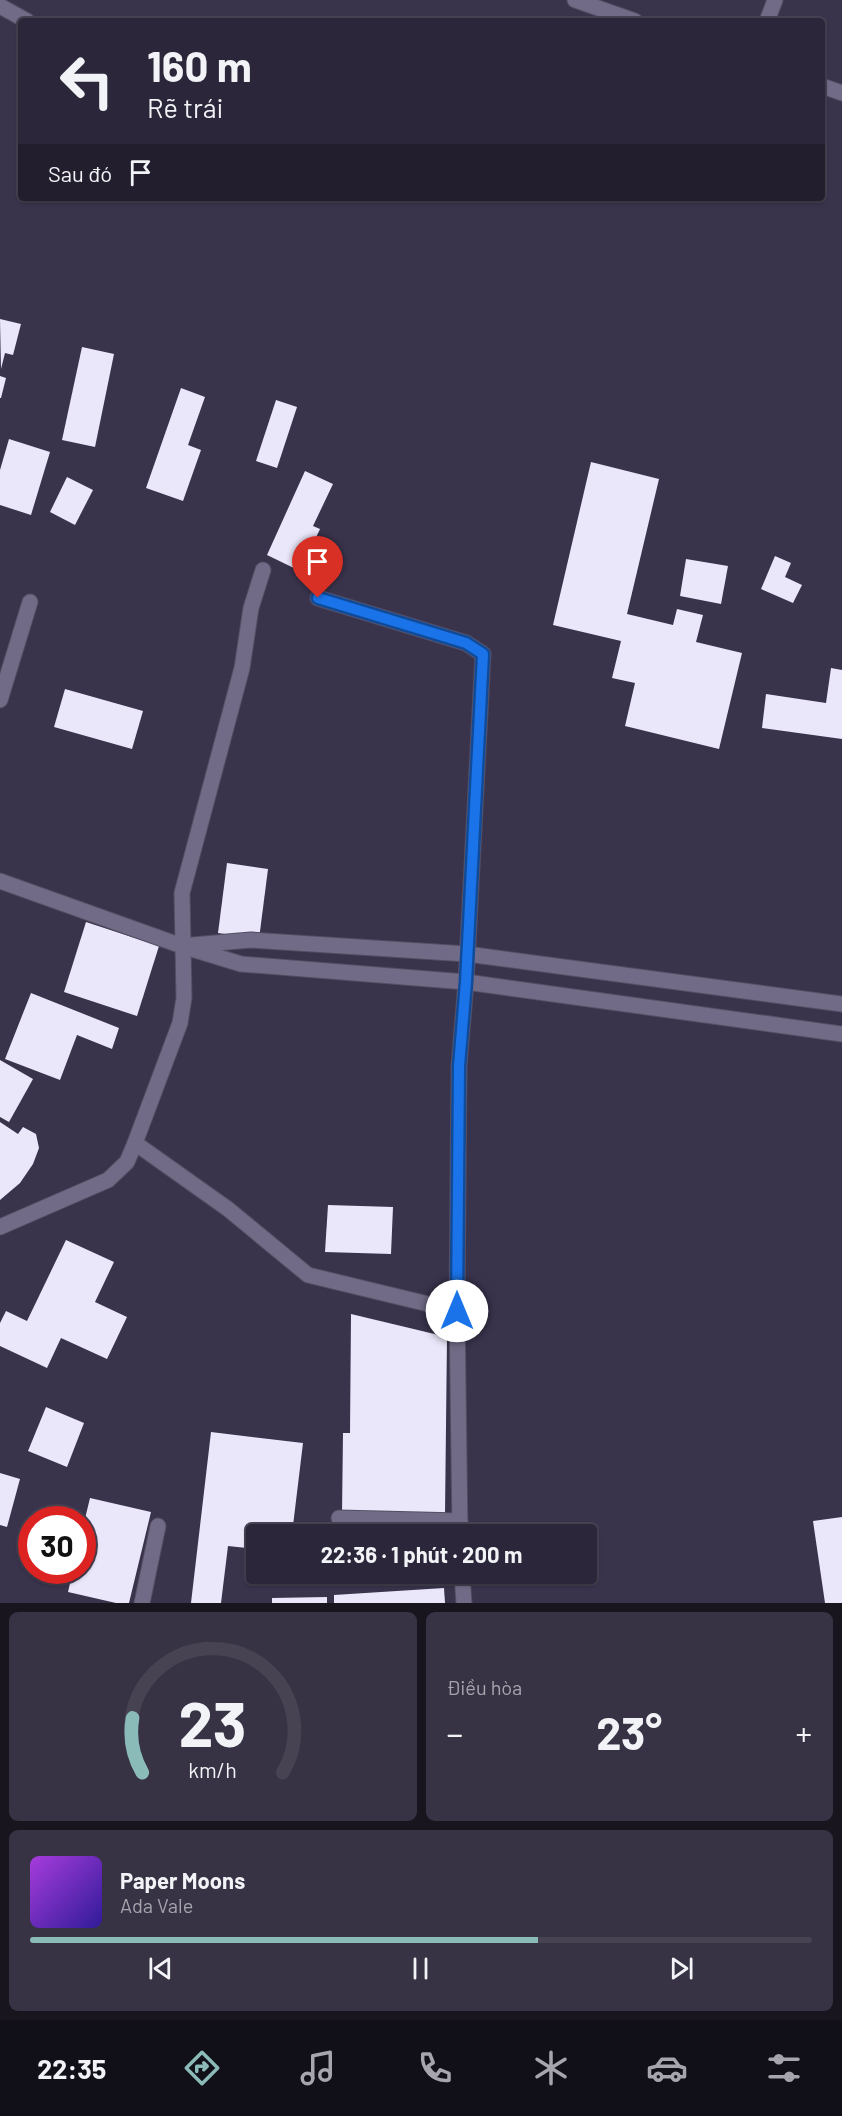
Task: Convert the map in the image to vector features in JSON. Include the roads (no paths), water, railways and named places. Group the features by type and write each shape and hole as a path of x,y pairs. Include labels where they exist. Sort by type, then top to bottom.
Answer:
{"street":[{"path":"575,0 626,18"},
{"path":"768,18 775,0"},
{"path":"0,6 22,18"},
{"path":"825,87 842,93"},
{"path":"0,1227 108,1180 127,1162 135,1143 180,1023 184,998 182,893 243,668 251,608 263,570"},
{"path":"318,598 466,643 483,654 466,982 459,1066 457,1311 460,1524"},
{"path":"0,700 30,602"},
{"path":"0,881 182,946 241,964 466,982 842,1035"},
{"path":"182,946 251,940 467,954 842,1004"},
{"path":"135,1143 228,1209 308,1275 457,1311"},
{"path":"339,1518 412,1524"},
{"path":"142,1603 158,1526"},
{"path":"463,1584 464,1603"}]}
